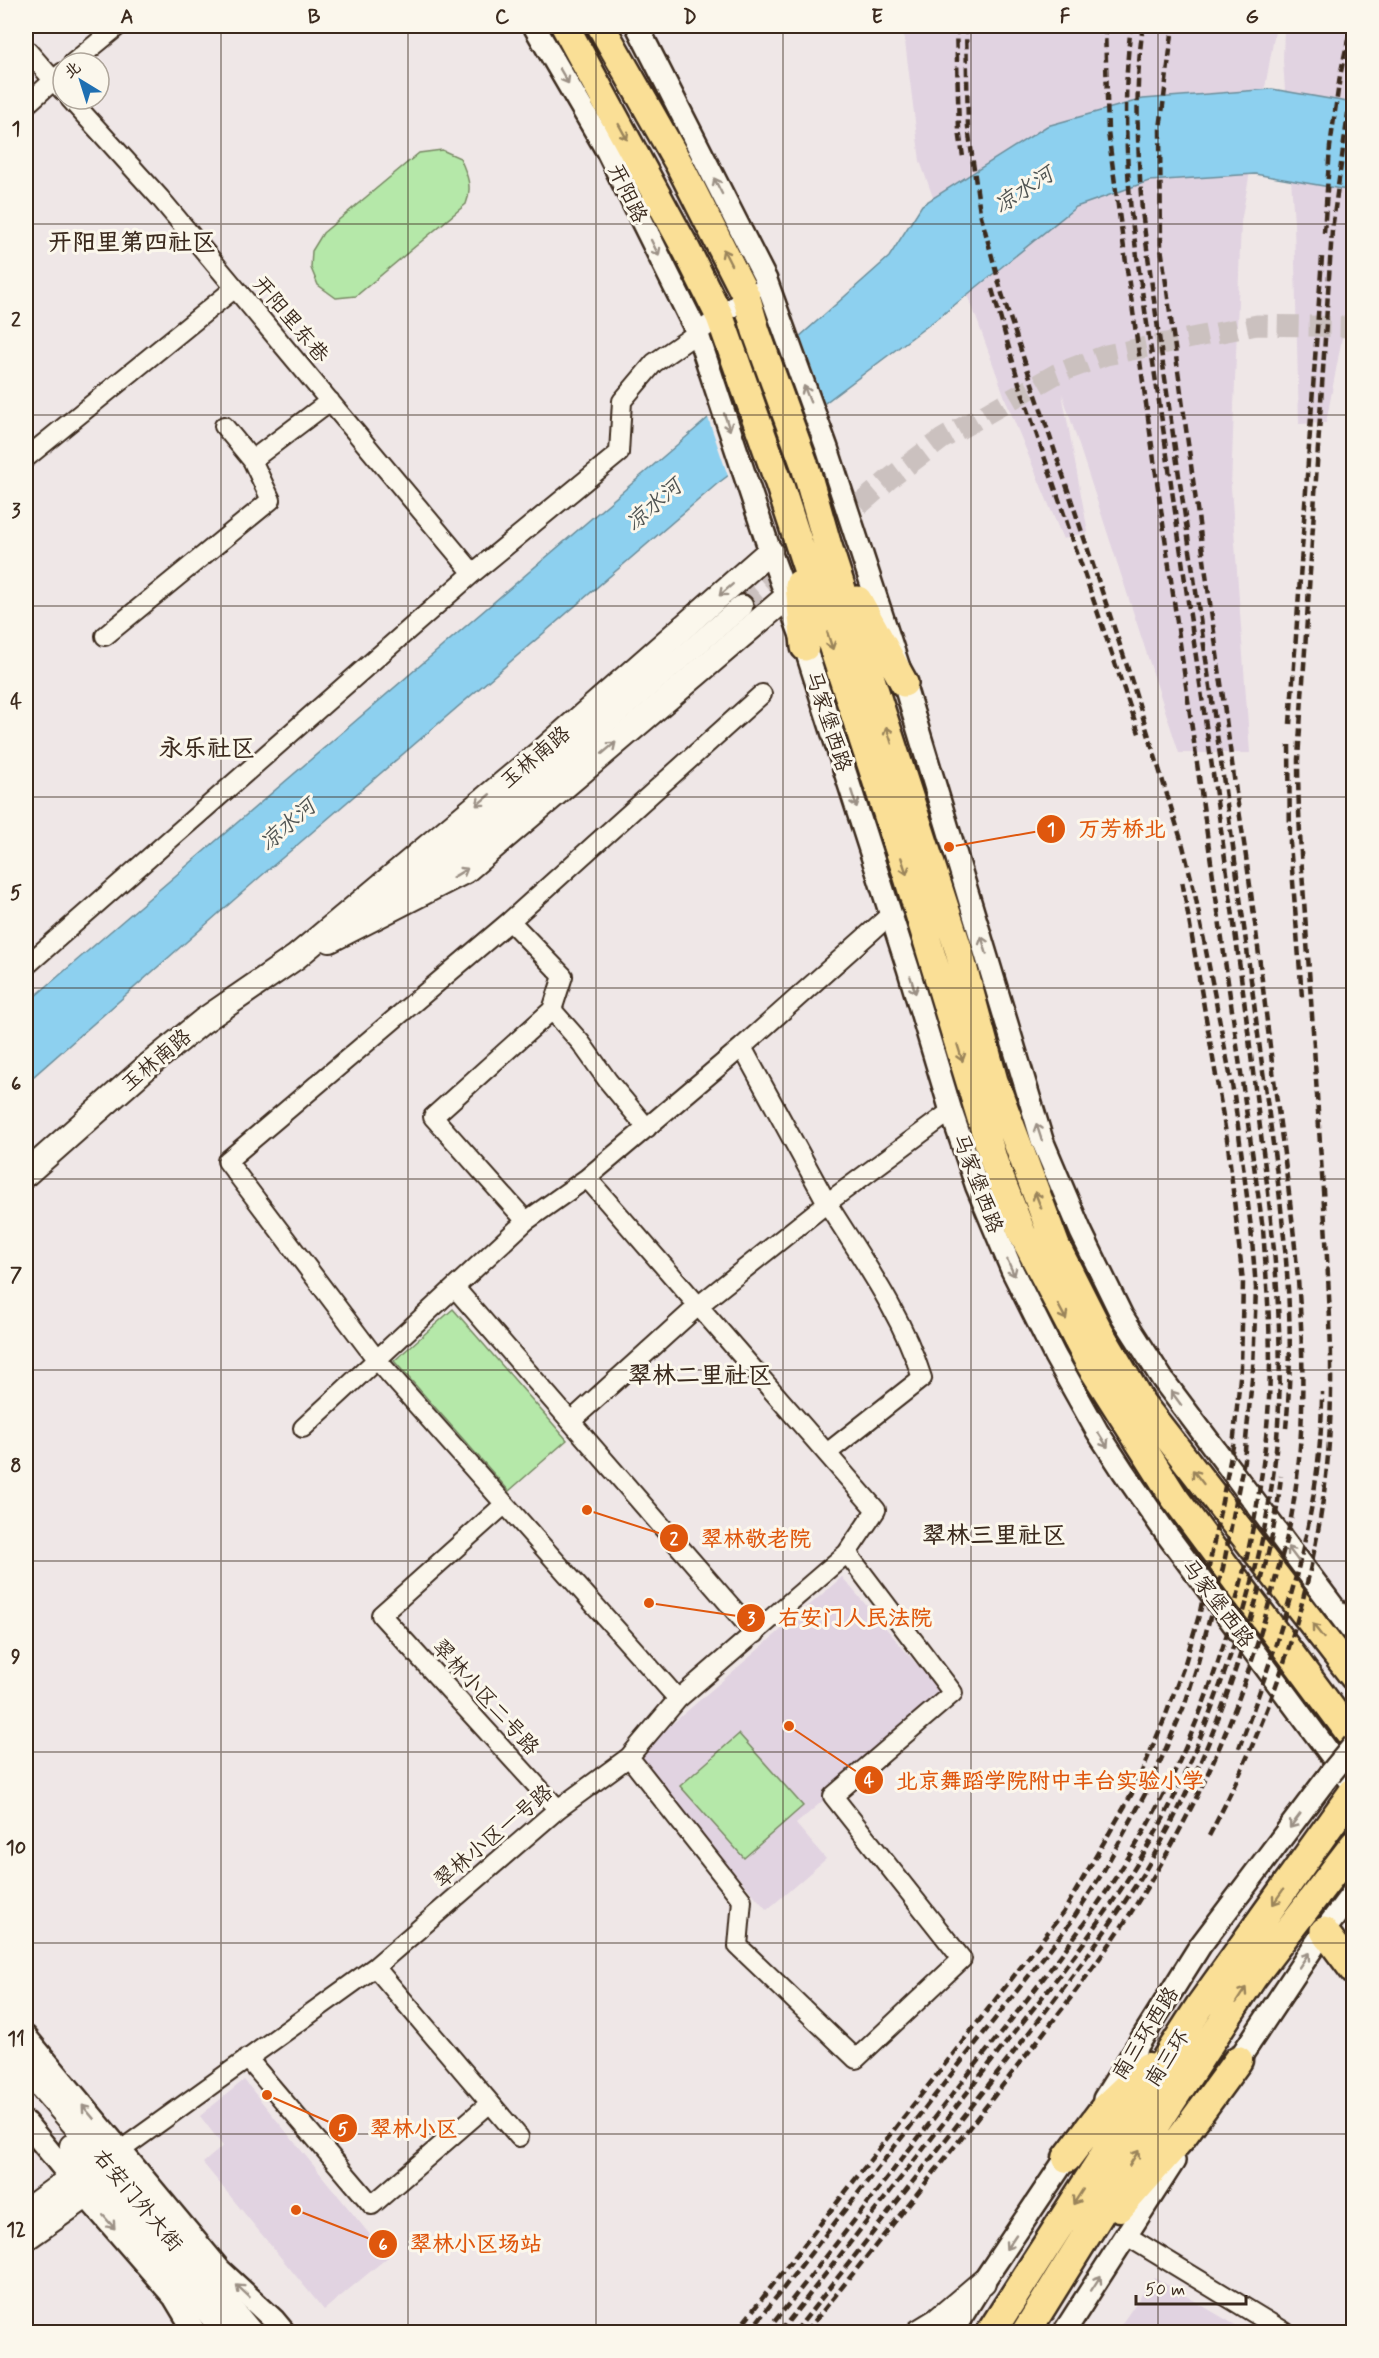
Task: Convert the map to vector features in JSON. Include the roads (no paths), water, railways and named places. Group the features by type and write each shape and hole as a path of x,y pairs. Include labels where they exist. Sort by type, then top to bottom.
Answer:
{"highway":[{"name":"南三环","path":"991,2332 1200,2006 1352,1792"},
{"name":"南三环","path":"1026,2332 1142,2146 1252,1978 1353,1845"},
{"path":"1067,2158 1104,2109 1150,2065 1200,2006"},
{"path":"1046,2300 1096,2234 1181,2138 1238,2060"}],"main road":[{"name":"开阳路","path":"565,26 687,251 720,317 780,486"},
{"path":"601,26 696,196 756,288 756,331 805,466 827,543 958,948 994,1081 1056,1246 1100,1333 1142,1404 1353,1677"},
{"name":"马家堡西路","path":"780,486 793,532 907,874 995,1165 1022,1233 1091,1366 1167,1488 1353,1739"},
{"path":"793,532 805,647"},
{"path":"827,543 904,683"},
{"name":"玉林南路","path":"26,1174 149,1065 203,1021 296,957 546,748 770,551"},
{"name":"玉林南路","path":"296,957 465,871 787,597"},
{"path":"1324,1931 1353,1971"},
{"name":"右安门外大街","path":"26,2069 97,2173 250,2332"},
{"name":"右安门外大街","path":"26,2092 97,2173 225,2332"},
{"path":"26,2211 97,2173"},
{"path":"26,2238 97,2173"},
{"path":"919,2332 937,2321 983,2282"}],"street":[{"path":"88,51 118,26"},
{"name":"开阳路","path":"534,26 607,151 697,332 755,505"},
{"path":"637,26 756,288 777,315 827,448 904,683 1042,1140 1081,1232 1122,1316 1163,1380 1353,1634"},
{"path":"26,50 51,74"},
{"path":"26,105 51,88"},
{"name":"开阳里东巷","path":"81,111 160,198 473,573"},
{"path":"26,458 235,288"},
{"path":"26,966 473,573 619,453 622,401 654,363 720,317 756,288"},
{"path":"252,460 330,401"},
{"path":"105,636 271,500 252,460 224,426"},
{"name":"马家堡西路","path":"755,505 805,647 908,968 951,1111 977,1187 1012,1270 1097,1431 1168,1536 1352,1792"},
{"name":"玉林南路","path":"296,957 443,862 742,606"},
{"path":"678,1699 377,1360 227,1161 510,921 762,694"},
{"path":"303,1428 526,1221 587,1178 647,1128 890,915"},
{"path":"510,921 563,976 552,1010 433,1117 526,1221"},
{"path":"552,1010 581,1043 608,1081 647,1128"},
{"path":"587,1178 827,1453 922,1378 915,1355 895,1310 827,1203 742,1047"},
{"path":"571,1421 698,1306 827,1203 951,1111"},
{"path":"455,1288 754,1634"},
{"name":"翠林小区一号路","path":"97,2173 247,2058 375,1967 558,1809 628,1757 678,1699 847,1553 876,1510 827,1453"},
{"name":"翠林小区二号路","path":"505,1504 381,1615 558,1809"},
{"path":"628,1757 742,1900 738,1946 856,2059 962,1959 833,1796 953,1693 847,1553"},
{"name":"南三环西路","path":"952,2332 1067,2158 1200,1946 1353,1745"},
{"path":"1064,2332 1238,2060 1353,1891"},
{"path":"375,1967 519,2137"},
{"path":"26,2037 97,2173 195,2332"},
{"path":"247,2058 372,2205 490,2103"},
{"path":"26,2122 97,2173 220,2270 284,2332"},
{"path":"1126,2236 1285,2332"}],"water":[{"name":"凉水河","path":"1272,89 1353,103 1353,191 1255,174 1149,181 1076,207 942,315 717,484 260,877 26,1083 26,1004 699,426 889,257 922,205 1047,126 1143,99"}],"tunnel":[{"path":"742,606 888,480 942,439 1056,374 1106,355 1257,325 1354,327"}],"railway":[{"path":"956,26 959,130 963,157"},
{"path":"749,2332 1071,1922 1103,1872 1151,1783 1185,1704 1223,1568 1244,1460 1253,1369 1256,1288 1251,1228 1234,1095 1195,894 1183,846 1127,666 1002,294 980,212 968,127 966,26"},
{"path":"766,2332 1062,1954 1105,1894 1155,1811 1182,1756 1225,1640 1242,1579 1255,1519 1264,1459 1270,1356 1263,1229 1108,132 1105,26"},
{"path":"780,2332 1068,1964 1139,1862 1178,1789 1227,1667 1253,1579 1271,1492 1276,1449 1280,1346 1273,1244 1230,895 1131,213 1126,119 1131,26"},
{"path":"1143,26 1138,72 1138,142 1142,211 1228,811 1276,1167 1287,1271 1289,1323 1286,1428"},
{"path":"806,2332 1066,2004 1109,1945 1163,1860 1187,1817 1228,1727 1261,1633 1291,1518 1299,1463 1302,1408 1302,1353 1295,1243 1252,900 1161,247 1160,129 1173,26"},
{"path":"1324,233 1330,147 1340,76 1351,26"},
{"path":"1209,1836 1268,1706 1298,1616 1319,1523 1329,1442 1331,1408 1329,1307 1300,844 1298,759 1332,230 1354,70"},
{"path":"1290,724 1322,257"},
{"path":"992,289 1019,383 1140,736"},
{"path":"1289,745 1290,843 1302,997"},
{"path":"736,2332 1063,1913 1133,1792 1164,1720 1185,1663 1200,1612 1233,1446 1241,1368 1243,1282 1228,1145 1182,880"},
{"path":"1239,1748 1270,1661 1297,1574 1315,1485 1322,1392"},
{"path":"795,2332 1070,1979 1144,1872 1195,1775 1222,1708 1255,1604 1277,1508 1281,1476"}],"place":[{"name":"万芳桥北","path":"949,847"},
{"name":"翠林敬老院","path":"587,1510"},
{"name":"右安门人民法院","path":"649,1603"},
{"name":"北京舞蹈学院附中丰台实验小学","path":"789,1726"},
{"name":"翠林小区","path":"267,2095"},
{"name":"翠林小区场站","path":"296,2210"}],"district":[{"name":"开阳里第四社区","path":"132,242"},
{"name":"永乐社区","path":"207,748"},
{"name":"翠林二里社区","path":"700,1375"},
{"name":"翠林三里社区","path":"994,1535"}]}
